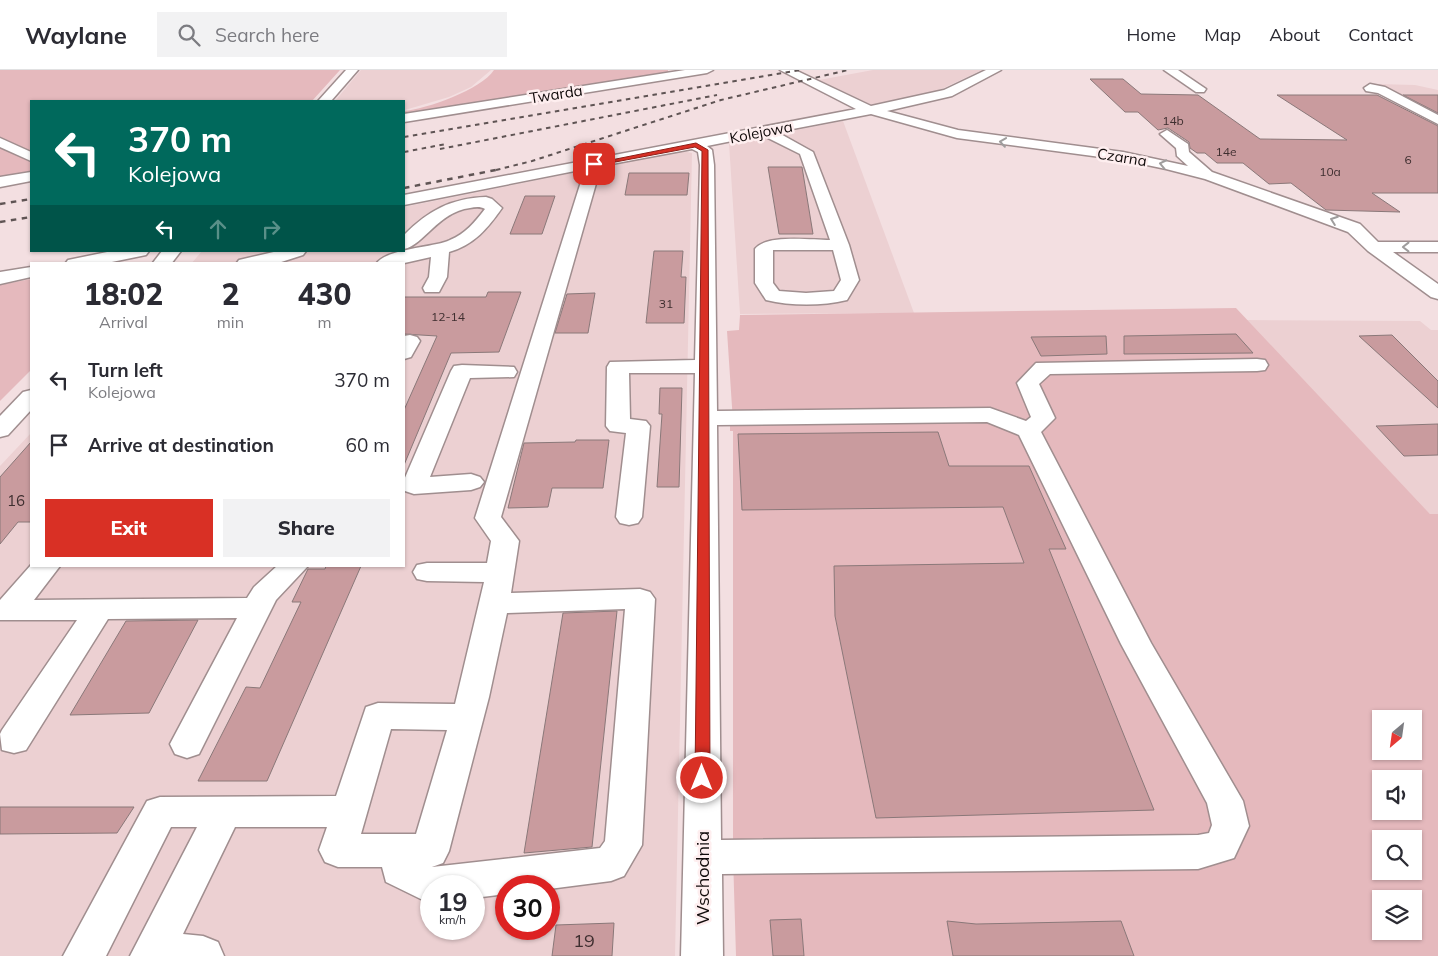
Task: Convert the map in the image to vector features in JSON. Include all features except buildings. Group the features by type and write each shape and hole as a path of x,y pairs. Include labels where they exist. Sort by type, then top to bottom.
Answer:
{"street":[{"path":"325,100 352,70"},
{"name":"Twarda","path":"405,118 707,70"},
{"name":"Czarna","path":"786,70 874,111 968,136 1130,157 1210,176 1354,228 1374,246 1438,294"},
{"name":"Kolejowa","path":"405,200 874,111 948,93 995,70"},
{"path":"1170,70 1200,89"},
{"path":"1370,88 1381,90 1438,120"},
{"path":"765,131 806,152 840,245 850,280 840,296 806,299 773,296 764,283 764,249 769,245 840,245"},
{"path":"1167,134 1183,146 1182,153 1210,176"},
{"path":"0,142 30,157"},
{"name":"Wschodnia","path":"696,145 705,150 707,165 702,956"},
{"path":"467,717 378,716 338,850 430,851 467,717 496,604 505,541 488,518 594,164"},
{"path":"0,182 30,177"},
{"path":"392,256 441,248 463,241 482,225 494,208 486,202 469,201 453,205 433,216 405,243"},
{"path":"1374,246 1438,246"},
{"path":"432,288 438,277 441,248"},
{"path":"84,262 135,252"},
{"path":"164,262 171,252"},
{"path":"266,262 294,252"},
{"path":"0,278 30,272"},
{"path":"1029,431 1043,418 1028,383 1044,368 1257,365"},
{"path":"629,517 638,426 618,426 618,367 705,366"},
{"path":"471,482 414,486 462,371 506,372"},
{"path":"0,430 30,398"},
{"path":"702,857 1198,852 1221,846 1231,826 1225,801 1136,644 1029,431 990,415 705,418"},
{"path":"5,610 45,567"},
{"path":"187,744 264,594 293,567"},
{"path":"427,572 501,572"},
{"path":"404,850 400,870 431,886 611,864 623,845 640,599 496,604"},
{"path":"5,610 257,608"},
{"path":"14,740 100,609"},
{"path":"84,956 160,812 350,811"},
{"path":"203,956 152,954 224,812"}],"shaded area":[{"path":"0,70 340,70 313,100 30,100 30,173 0,178"},
{"path":"361,70 491,70 471,87 449,97 405,110 405,100 336,100"},
{"path":"494,70 668,70 668,72 405,116 405,111 426,107 452,97 478,85"},
{"path":"873,70 982,70 937,91 874,106 819,80"},
{"path":"1376,84 1415,85 1438,90 1438,116"},
{"path":"843,121 914,313 740,314 729,143"},
{"path":"682,151 692,153 675,956 0,956 0,466 30,434 30,567 405,567 405,262 193,262 201,252 405,252 405,207"},
{"path":"30,279 30,371 0,401 0,285"},
{"path":"1236,308 1430,514 1438,514 1438,956 736,956 733,856 733,431 730,431 730,422 733,422 727,331 739,330 740,315"},
{"path":"1246,320 1420,321 1431,330 1438,330 1438,514 1430,514"}],"railway":[{"path":"405,137 800,70"},
{"path":"496,170 532,161 721,100 848,70"},
{"path":"440,149 717,95"},
{"path":"405,152 446,144"},
{"path":"496,170 501,169"},
{"path":"405,188 496,170"},
{"path":"0,204 30,199"},
{"path":"0,222 30,217"}],"route":[{"path":"594,164 696,145 705,150 707,165 702,778"}]}
